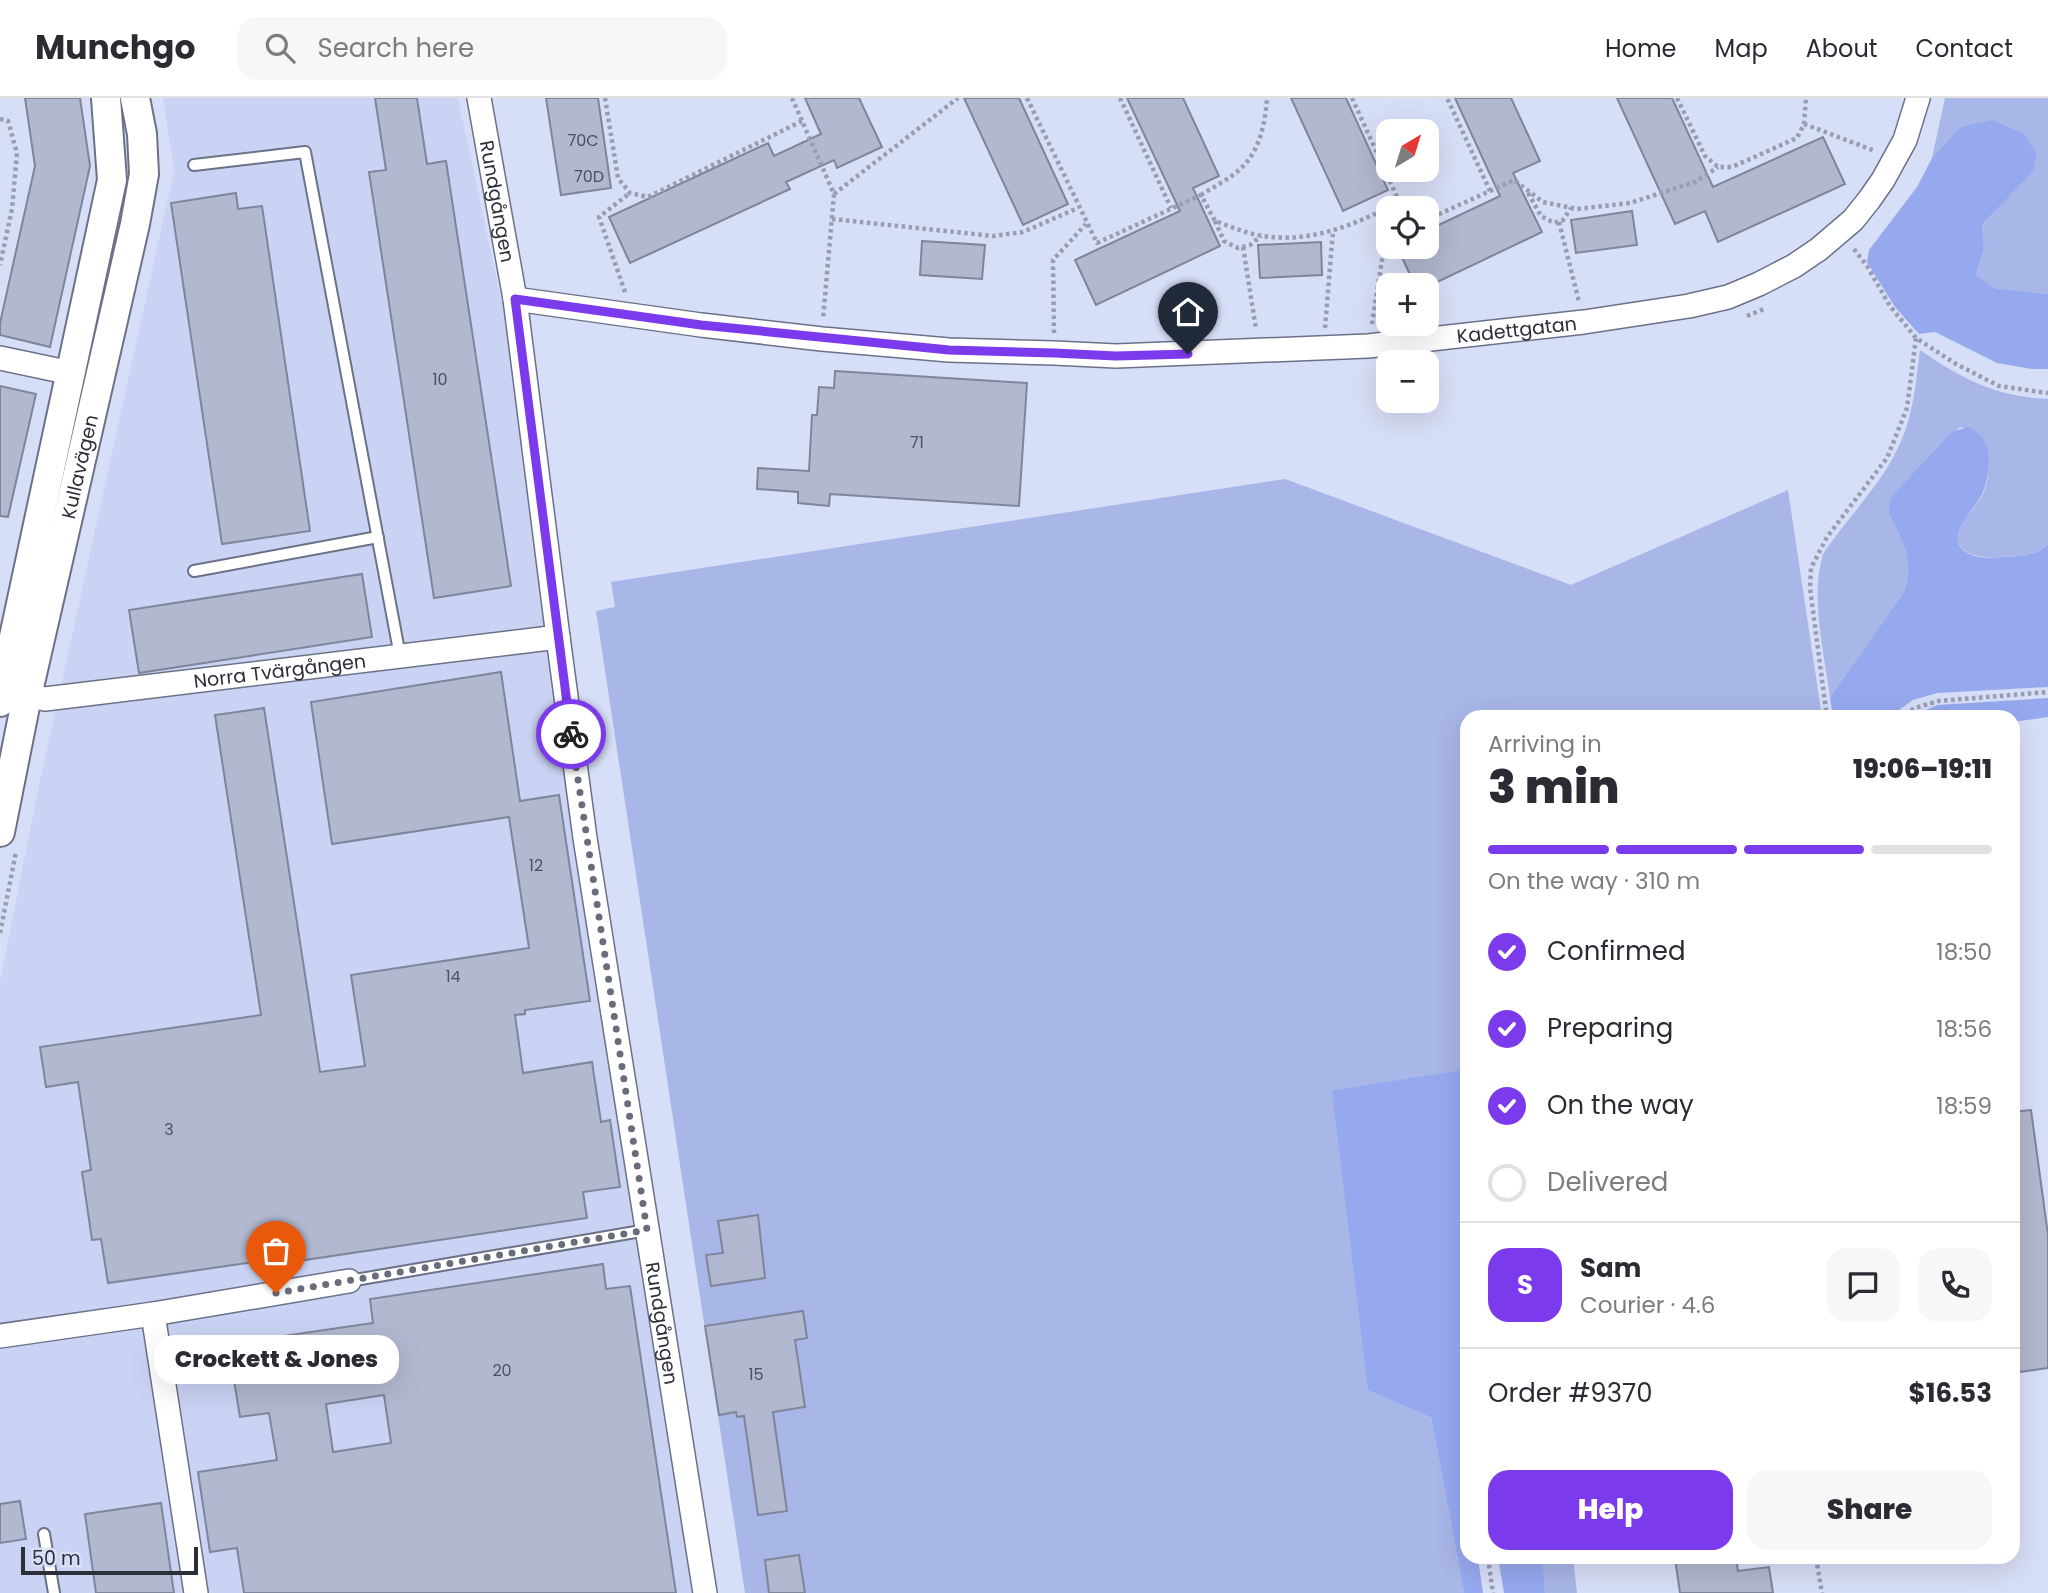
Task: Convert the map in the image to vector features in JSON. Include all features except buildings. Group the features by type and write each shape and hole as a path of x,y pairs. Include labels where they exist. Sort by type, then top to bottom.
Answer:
{"street":[{"name":"Kullavägen","path":"0,832 7,695 112,180 106,98"},
{"name":"Kullavägen","path":"7,695 135,224 144,174 142,134 135,98"},
{"name":"Rundgången","path":"479,98 515,299 586,838 705,1593"},
{"name":"Kadettgatan","path":"515,299 822,339 949,350 1116,356 1368,346 1584,322 1689,306 1728,297 1794,266 1853,220 1870,200 1905,140 1917,98"},
{"path":"0,358 71,373"},
{"name":"Norra Tvärgången","path":"7,695 45,699 558,638"},
{"path":"0,1336 349,1281"},
{"path":"153,1314 196,1593"}],"lane":[{"path":"194,165 305,152 400,656"},
{"path":"194,570 378,537"},
{"path":"349,1281 647,1230"},
{"path":"44,1534 54,1593"}],"path":[{"path":"605,98 618,178 630,193 648,197 802,121"},
{"path":"792,98 834,194 822,339"},
{"path":"834,194 958,98"},
{"path":"1027,98 1097,243 1200,195 1239,170 1256,149 1265,119 1267,98"},
{"path":"1120,98 1171,208"},
{"path":"1352,98 1396,196"},
{"path":"1447,98 1490,191"},
{"path":"1677,98 1705,156 1718,167"},
{"path":"1439,214 1514,180 1542,202 1571,208 1630,203 1695,182 1718,167 1732,167 1797,138 1804,124 1806,98"},
{"path":"0,119 8,121 17,153 12,209 0,265"},
{"path":"1804,124 1896,159"},
{"path":"1526,190 1541,216 1554,223 1563,220 1571,208"},
{"path":"630,193 599,217 633,316"},
{"path":"1200,195 1224,241 1238,248 1250,245 1262,236"},
{"path":"832,219 992,236 1023,232 1079,208"},
{"path":"1215,221 1262,236 1285,238 1333,231 1376,215"},
{"path":"1559,222 1584,322"},
{"path":"1054,353 1053,260 1086,224"},
{"path":"0,227 8,228"},
{"path":"1323,349 1333,231"},
{"path":"1243,247 1259,351"},
{"path":"1854,248 1890,306 1916,338 1956,364 1999,386 2048,393"},
{"path":"1368,346 1382,259"},
{"path":"1826,710 1813,622 1811,568 1827,537 1887,458 1907,408 1916,338"},
{"path":"1911,710 1938,701 2048,692"},
{"path":"1489,1564 1493,1593"},
{"path":"1817,1564 1822,1593"}],"shaded area":[{"path":"163,98 458,98 508,332 535,548 694,1593 0,1593 0,982 40,781 174,171"},
{"path":"1945,98 2048,98 2048,294 1994,288 1976,275 1984,248 1982,226 2005,200 1962,127 1932,158"},
{"path":"1992,120 2024,134 2037,154 2033,171 1982,225 1984,248 1976,275 1994,288 2048,294 2048,369 1997,363 1935,332 1919,334 1895,307 1867,262 1869,250 1917,187 1932,158 1961,127"},
{"path":"1920,350 1980,385 2011,394 2048,399 2048,544 2033,553 1994,557 1977,556 1959,544 1961,527 1985,490 1988,456 1981,435 1968,428 1959,428 1889,514 1908,560 1904,592 1830,697 1818,607 1819,571 1823,554 1877,483 1896,452 1910,415"},
{"path":"1968,427 1978,433 1988,450 1986,482 1980,499 1959,530 1960,546 1975,556 1994,558 2027,555 2048,544 2048,687 1937,693 1913,700 1899,710 1832,710 1830,697 1904,592 1908,560 1889,514 1892,496 1952,432"},
{"path":"1285,479 1571,585 1788,490 1821,710 1460,710 1460,1070 1332,1092 1431,1417 1464,1593 745,1593 596,611 615,607 611,582"},
{"path":"2048,698 2048,717 2020,721 2020,710 1926,710 1938,705"},
{"path":"1460,1070 1460,1564 1479,1564 1483,1593 1464,1593 1431,1417 1368,1390 1332,1091"},
{"path":"1499,1564 1543,1564 1545,1593 1504,1593"},
{"path":"1543,1564 1574,1564 1577,1593 1545,1593"}],"way so far":[{"path":"276,1293 647,1230 571,734"}],"place":[{"name":"Crockett & Jones","path":"276,1293"}],"route":[{"path":"571,734 515,299 701,325 949,350 1116,356 1188,354"}]}
